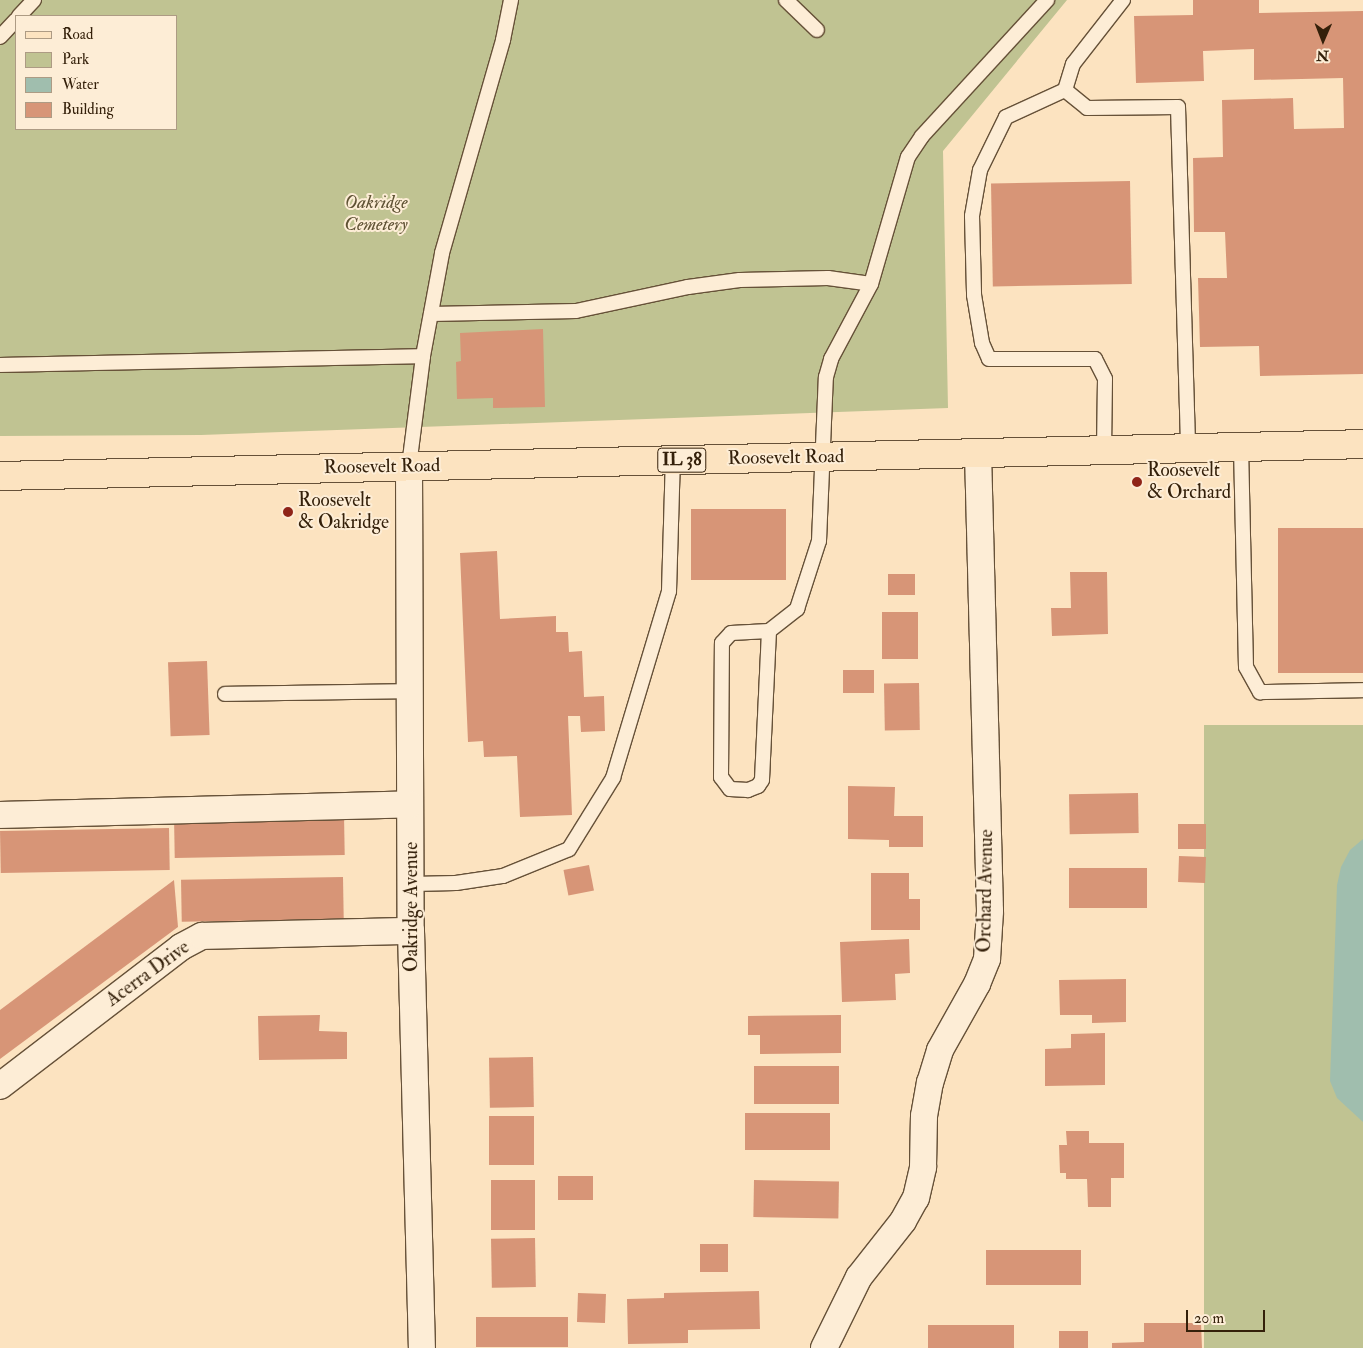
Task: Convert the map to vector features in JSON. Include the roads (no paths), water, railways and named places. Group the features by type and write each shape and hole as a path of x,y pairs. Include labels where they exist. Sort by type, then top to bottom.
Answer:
{"main road":[{"name":"Roosevelt Road","path":"0,476 1363,444"}],"street":[{"name":"Orchard Avenue","path":"824,1348 859,1277 903,1221 916,1198 923,1167 924,1116 930,1083 940,1050 977,984 987,958 990,911 978,454"},
{"name":"Oakridge Avenue","path":"409,466 411,931 422,1348"},
{"path":"0,815 410,804"},
{"name":"Acerra Drive","path":"0,1086 181,947 202,936 411,931"}],"lane":[{"path":"20,15 34,0"},
{"path":"409,466 423,356 442,253 503,40 511,0"},
{"path":"786,0 817,30"},
{"path":"769,631 762,780 758,786 748,790 730,789 721,777 722,643 731,633 769,631 798,609 818,541 823,457 824,396 831,359 871,284 908,157 922,136 1047,0"},
{"path":"1104,450 1105,379 1095,359 989,359 982,343 974,295 972,216 980,170 1006,117 1065,90 1073,64 1123,0"},
{"path":"0,37 15,21"},
{"path":"1065,90 1087,108 1178,107 1188,448"},
{"path":"431,314 470,316 576,311 740,280 828,278 871,284"},
{"path":"0,365 423,356"},
{"path":"1241,447 1246,667 1260,692 1363,690"},
{"path":"412,884 456,883 503,876 569,849 614,778 668,592 673,460"},
{"path":"225,694 411,691"}],"water":[{"path":"1363,839 1363,1122 1337,1098 1330,1081 1337,885 1341,867 1350,850"}],"place":[{"name":"Roosevelt & Orchard","path":"1137,482"},
{"name":"Roosevelt & Oakridge","path":"288,512"}],"park label":[{"name":"Oakridge Cemetery","path":"376,214"}]}
